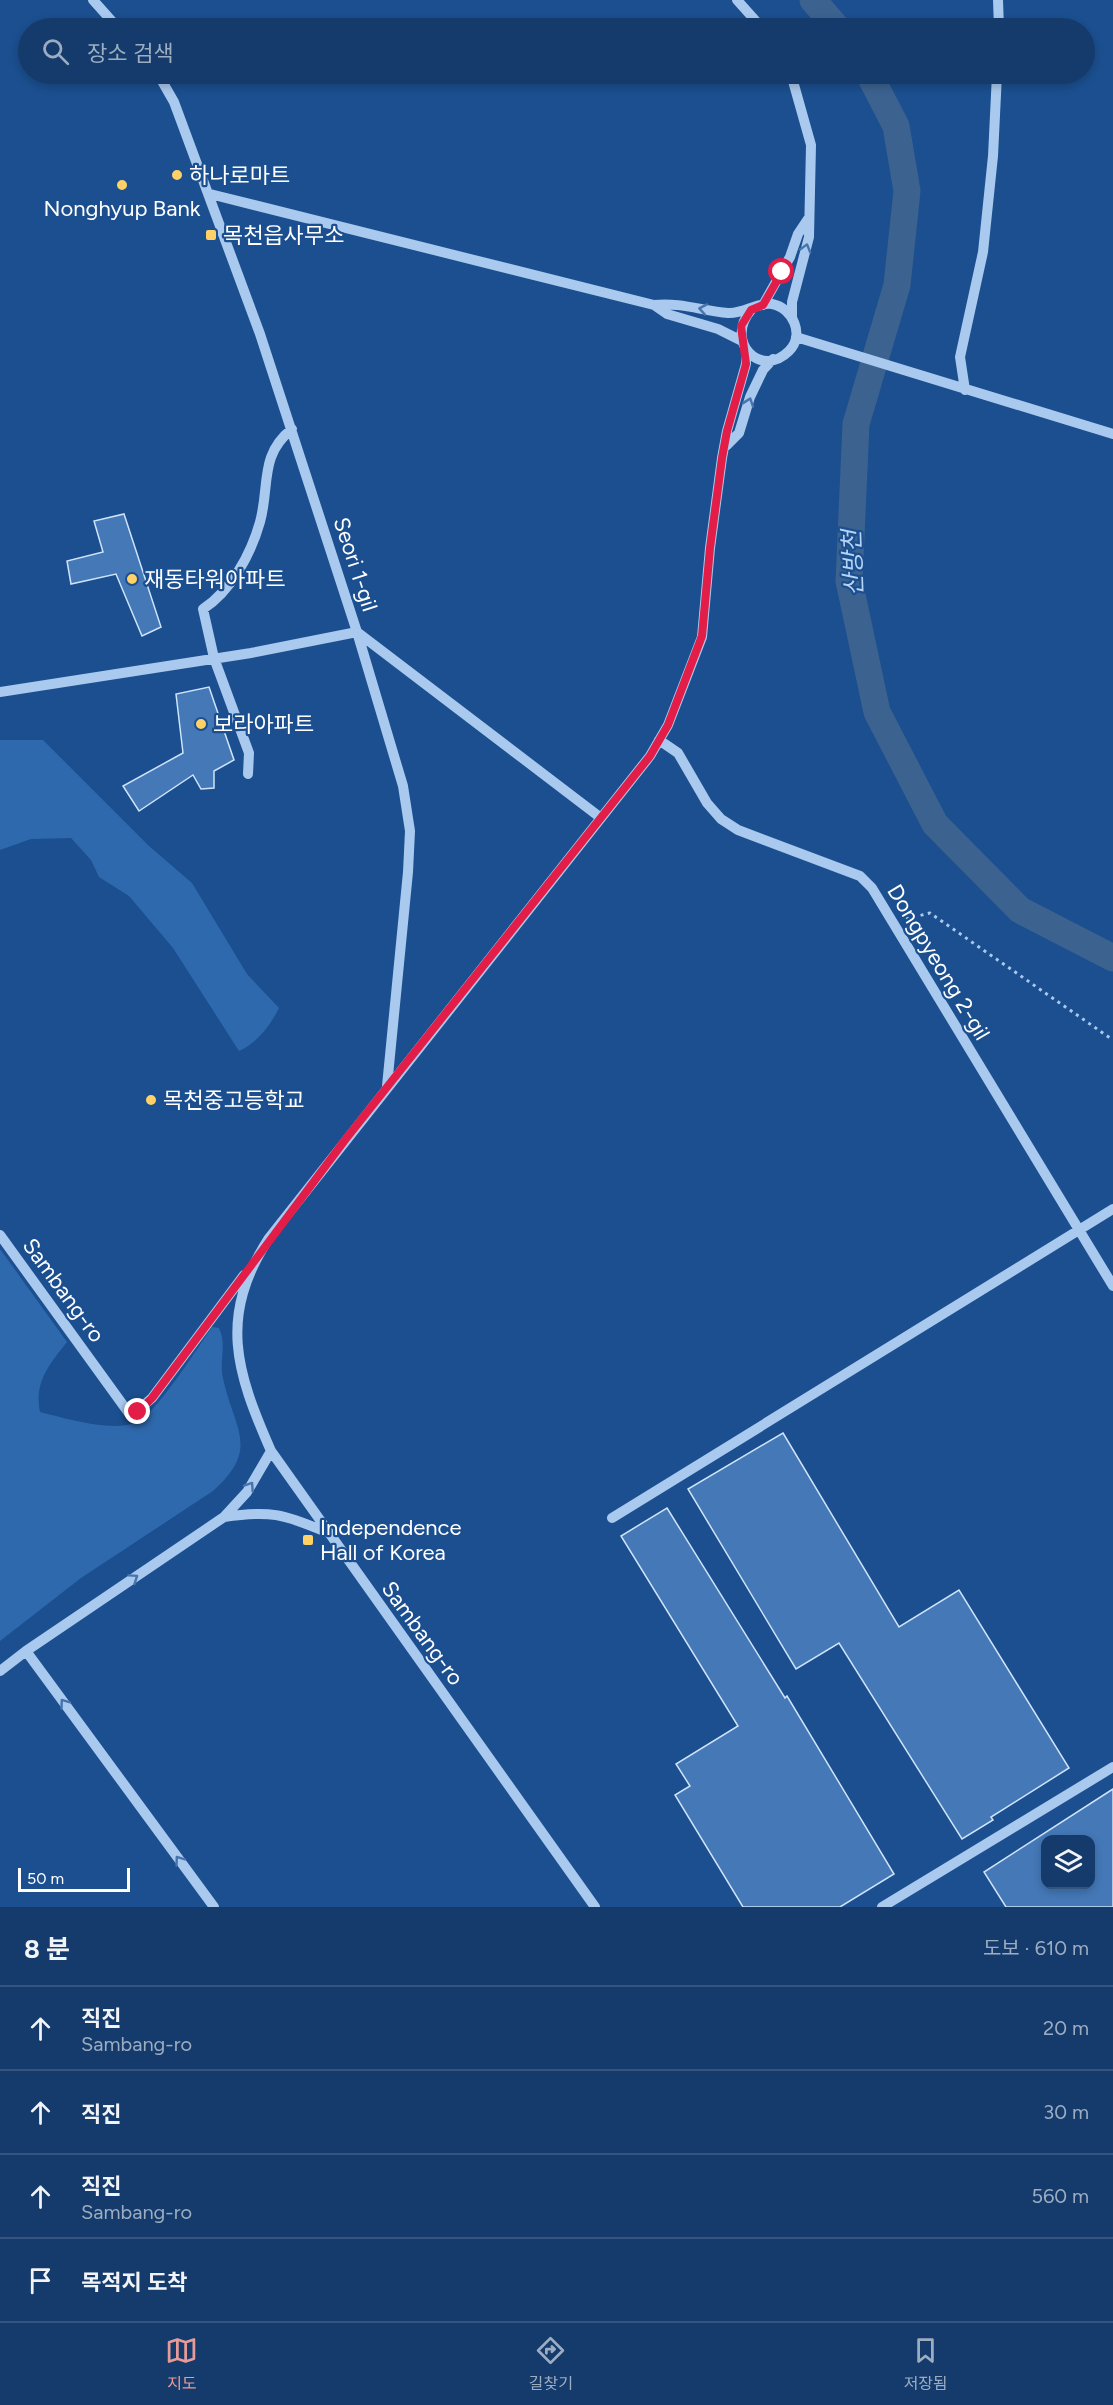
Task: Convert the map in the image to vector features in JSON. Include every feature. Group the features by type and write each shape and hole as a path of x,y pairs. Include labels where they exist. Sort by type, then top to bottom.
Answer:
{"street":[{"path":"93,0 109,18"},
{"path":"737,0 753,18"},
{"path":"998,0 999,18"},
{"name":"Seori 1-gil","path":"164,84 174,102 210,194 292,429 403,786 410,831 402,958 387,1086"},
{"path":"654,305 667,314 718,329 744,346 756,358 773,359 789,351 796,337 796,327 792,318 792,302 809,237 811,145 794,84"},
{"path":"965,390 960,357 983,252 993,156 997,84"},
{"path":"210,194 654,305 672,303 730,313 751,310 763,305 778,306 792,318"},
{"path":"763,305 790,257 798,234 808,219"},
{"path":"744,346 741,326 751,310"},
{"path":"796,337 1113,434"},
{"name":"Sambang-ro","path":"0,1235 131,1416 152,1398 252,1265 269,1238 650,756 668,725 702,636 710,548 722,458 727,431 746,364 744,346"},
{"name":"Sambang-ro","path":"726,446 739,433 750,397 763,370 773,359"},
{"path":"248,774 249,753 214,658 203,609 216,601 245,561 260,522 268,461 278,440 292,429"},
{"path":"0,692 214,658 357,632 601,818"},
{"name":"Dongpyeong 2-gil","path":"659,740 678,753 707,803 721,819 738,830 860,876 872,888 1113,1286"},
{"path":"612,1518 1113,1209"},
{"name":"Sambang-ro","path":"252,1265 241,1294 236,1322 240,1369 271,1451 595,1907"},
{"path":"0,1671 224,1517 247,1492 271,1451"},
{"path":"224,1517 260,1512 289,1516 327,1532"},
{"path":"26,1651 214,1907"},
{"path":"882,1907 1113,1767"}],"path":[{"path":"892,923 930,913 1069,1012 1113,1040"}],"shaded area":[{"path":"0,740 43,740 149,846 192,883 247,974 279,1008 258,1038 239,1051 173,948 129,896 99,877 91,860 71,838 31,839 0,850"},
{"path":"0,1249 67,1342 44,1374 39,1392 40,1412 101,1425 135,1423 144,1417 165,1394 212,1327 219,1328 222,1341 223,1378 237,1425 240,1450 236,1463 228,1476 213,1491 81,1578 0,1641"}],"building":[{"name":"재동타워아파트","path":"124,514 161,627 142,636 116,574 71,584 67,561 103,552 94,521"},
{"name":"보라아파트","path":"209,687 234,760 214,771 214,788 201,789 193,775 139,811 123,786 183,753 176,694"},
{"path":"783,1433 899,1627 959,1590 1069,1768 991,1817 993,1820 962,1839 839,1643 796,1669 688,1489"},
{"path":"667,1508 785,1698 787,1696 894,1874 840,1907 743,1907 675,1795 690,1786 676,1764 738,1726 621,1536"},
{"path":"1113,1789 1113,1907 1006,1907 984,1872 1041,1835 1041,1889 1095,1889 1095,1835 1042,1835"}],"waterway":[{"name":"산방천","path":"813,0 828,18"},
{"name":"산방천","path":"874,84 896,126 907,191 897,285 856,424 849,581 877,712 935,824 1020,910 1113,958"}],"place":[{"name":"하나로마트","path":"177,175"},
{"name":"Nonghyup Bank","path":"122,185"},
{"name":"목천읍사무소","path":"211,235"},
{"name":"재동타워아파트","path":"132,579"},
{"name":"보라아파트","path":"201,724"},
{"name":"목천중고등학교","path":"151,1100"},
{"name":"Independence Hall of Korea","path":"308,1540"}],"route":[{"path":"138,1412 152,1398 252,1265 269,1238 345,1140 650,756 668,725 702,636 707,601 710,548 722,458 730,419 746,364 746,350 741,336 741,326 751,310 763,305 782,272"}]}
